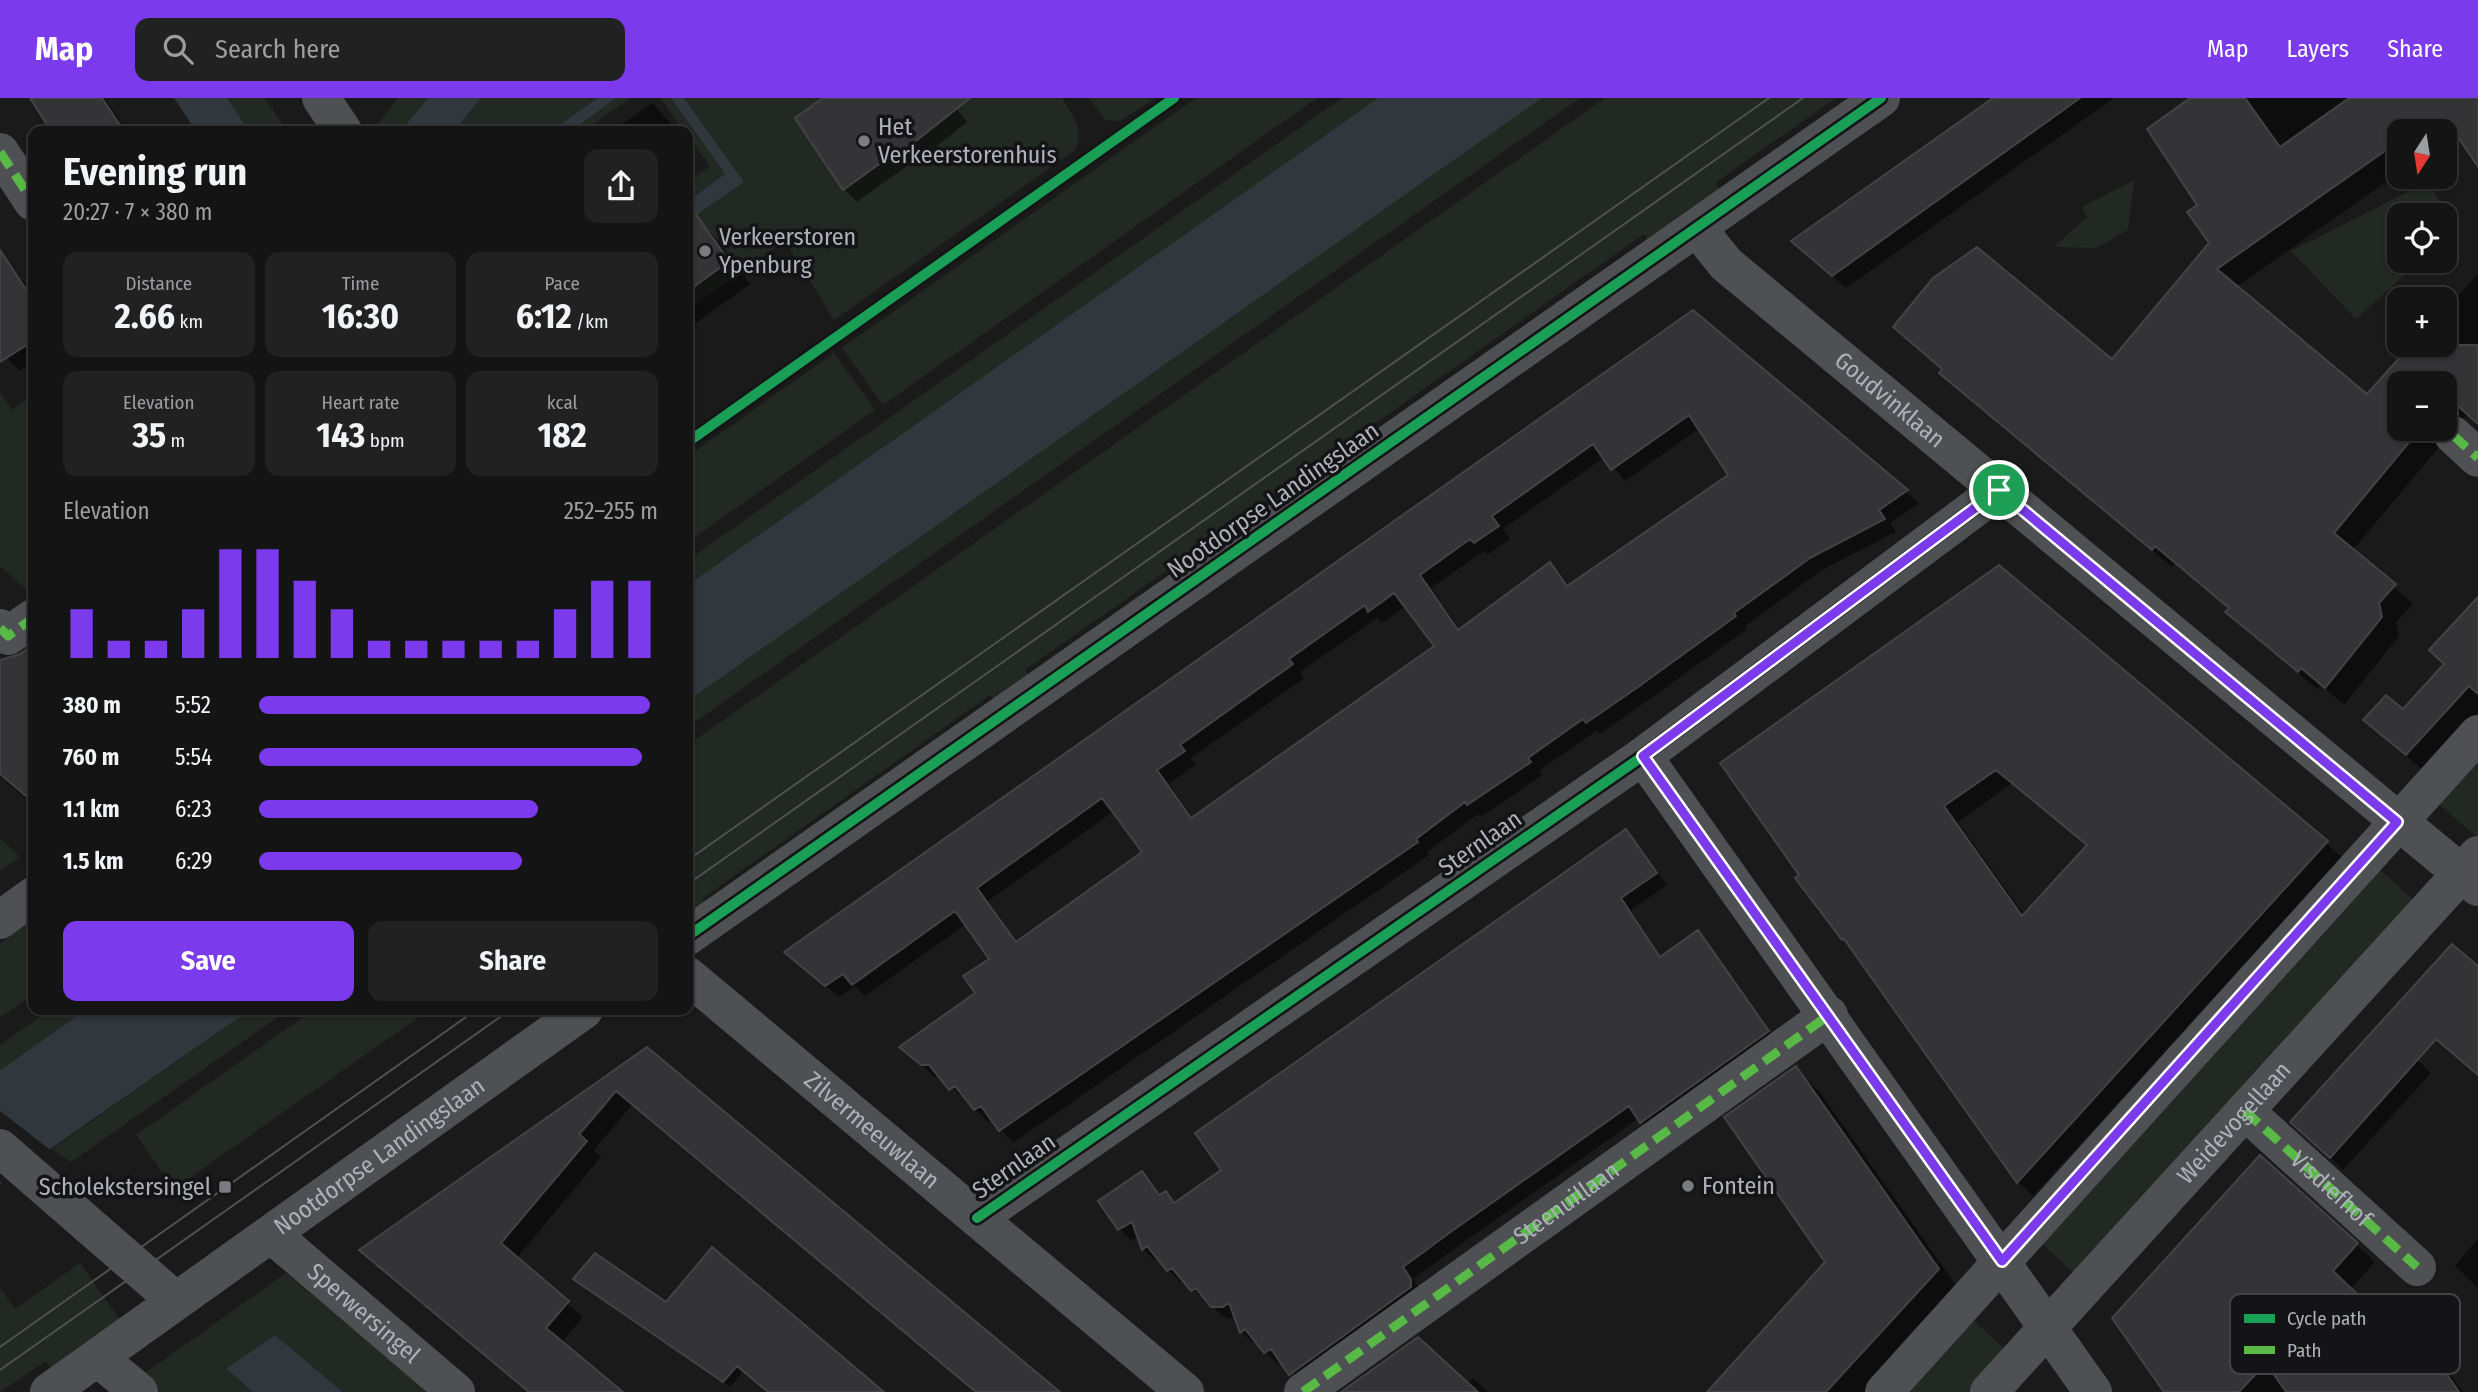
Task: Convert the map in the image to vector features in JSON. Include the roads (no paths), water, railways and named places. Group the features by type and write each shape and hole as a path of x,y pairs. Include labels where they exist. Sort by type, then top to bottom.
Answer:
{"street":[{"name":"Nootdorpse Landingslaan","path":"693,932 1881,98"},
{"path":"0,152 28,194"},
{"name":"Goudvinklaan","path":"1697,228 1726,264 2397,822 2472,872"},
{"name":"Sternlaan","path":"977,1218 1643,756 1999,490"},
{"path":"0,628 8,635 28,621"},
{"path":"1884,1392 2478,734"},
{"path":"1643,756 1829,1015 2093,1392"},
{"name":"Weidevogellaan","path":"1989,1392 2245,1111 2472,872"},
{"path":"0,920 28,900"},
{"name":"Zilvermeeuwlaan","path":"693,980 1185,1392"},
{"name":"Nootdorpse Landingslaan","path":"49,1392 577,1015"},
{"name":"Steenuillaan","path":"1303,1392 1829,1015"},
{"name":"Visdiefhof","path":"2245,1111 2417,1267"},
{"path":"0,1147 176,1301"},
{"name":"Sperwersingel","path":"271,1234 456,1392"},
{"path":"98,1358 139,1392"}],"tram line":[{"path":"693,856 1769,98"},
{"path":"693,880 1803,98"},
{"path":"0,1347 469,1015"},
{"path":"0,1370 503,1015"}],"place":[{"name":"Het Verkeerstorenhuis","path":"864,141"},
{"name":"Verkeerstoren Ypenburg","path":"705,251"},
{"name":"Fontein","path":"1688,1186"},
{"name":"Scholekstersingel","path":"225,1187"}]}
